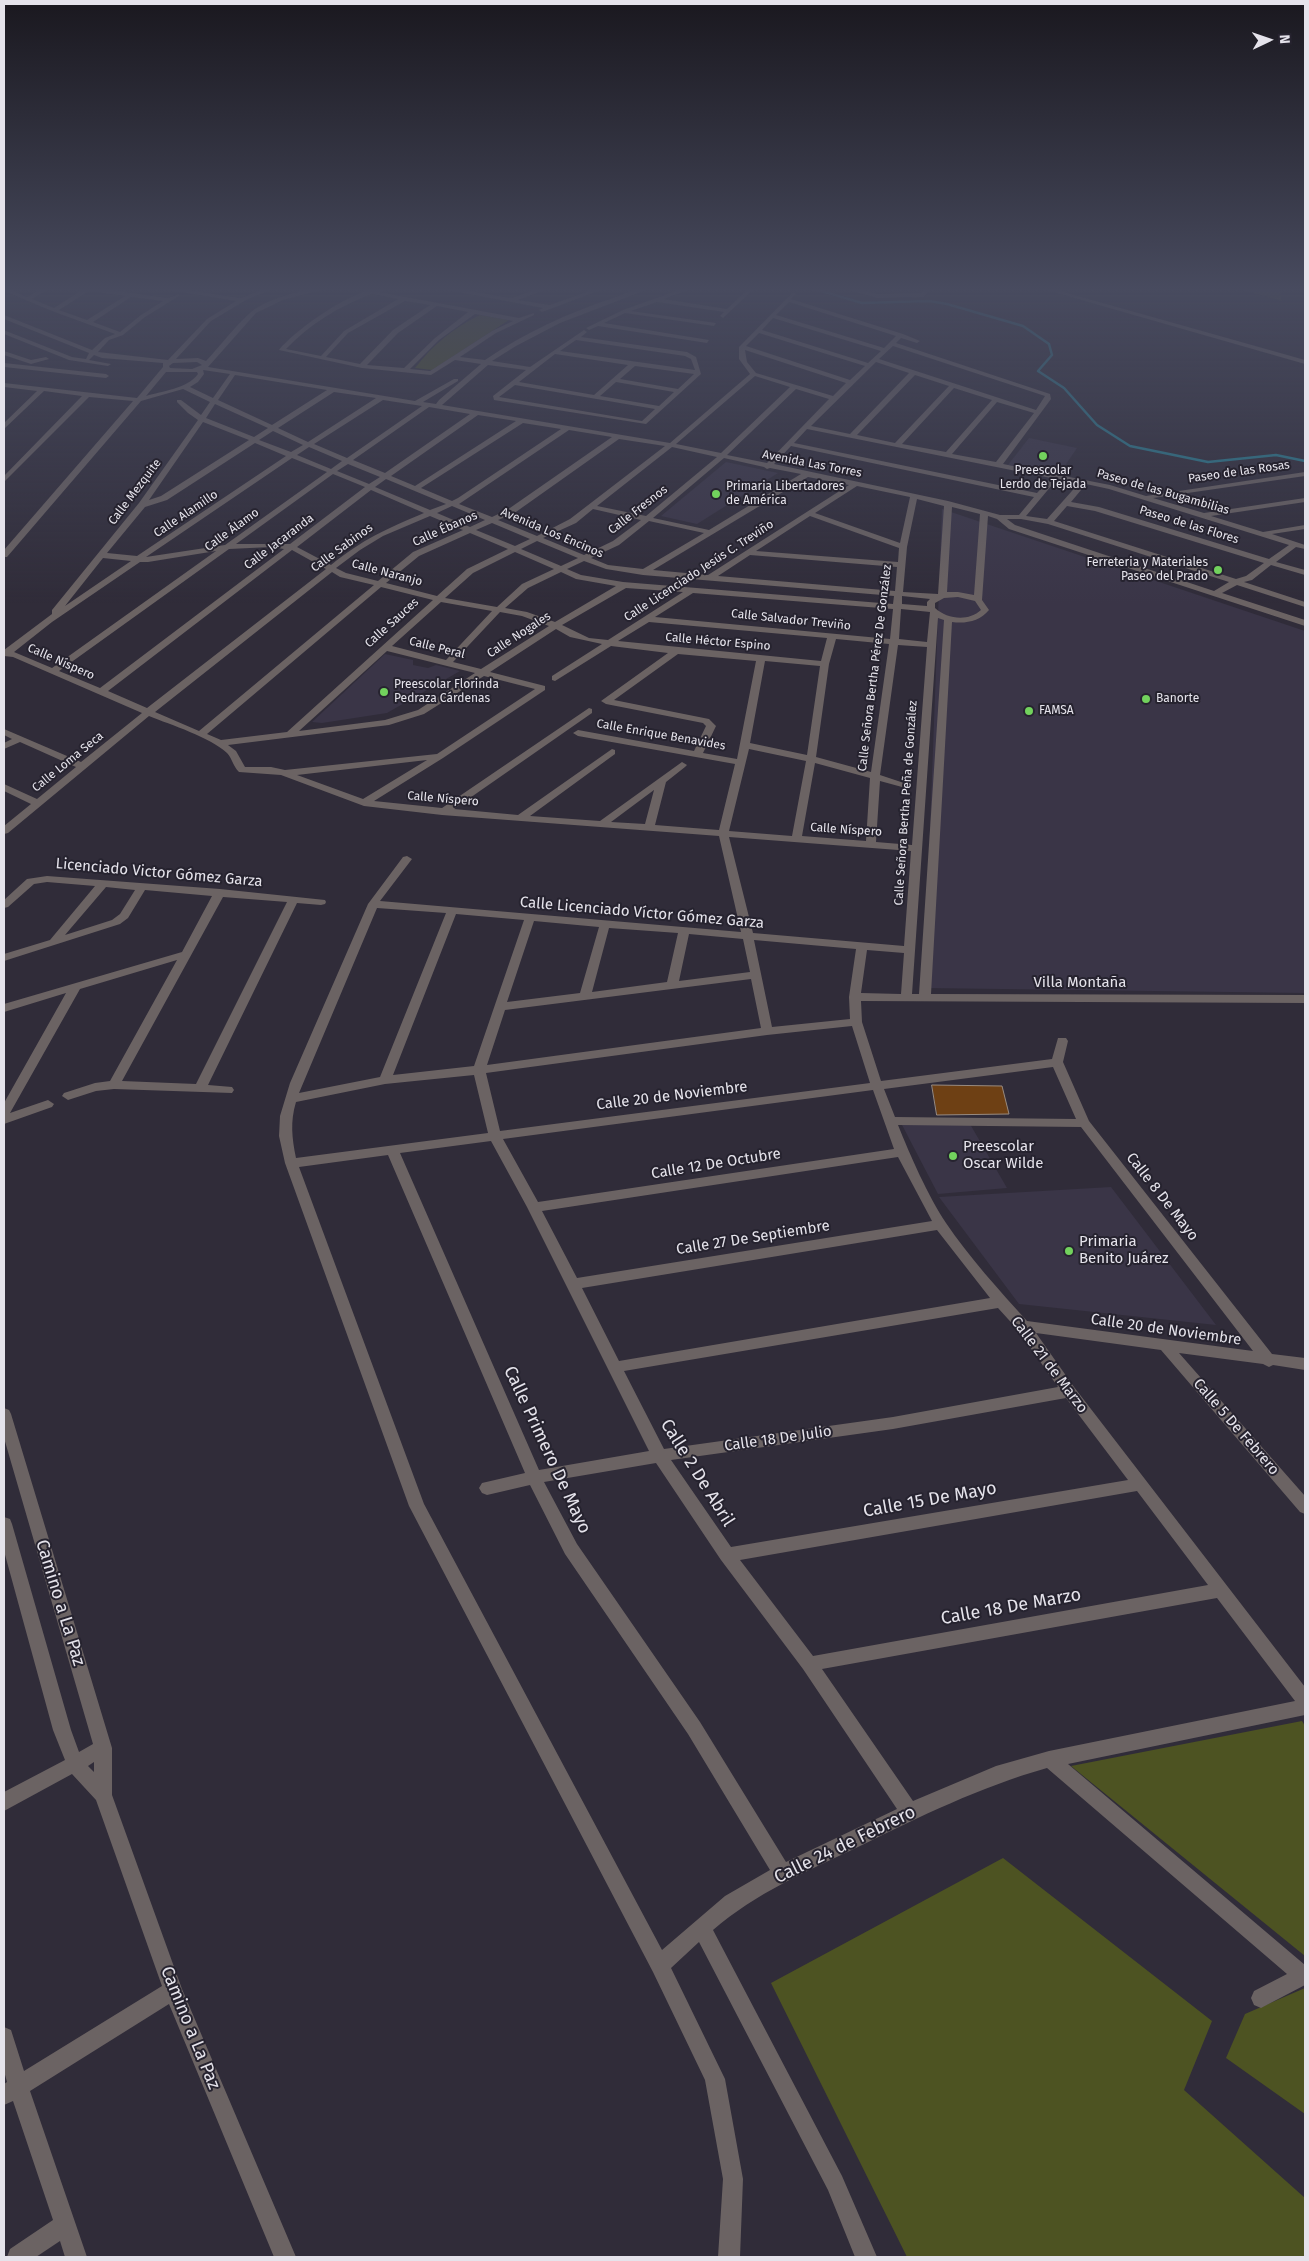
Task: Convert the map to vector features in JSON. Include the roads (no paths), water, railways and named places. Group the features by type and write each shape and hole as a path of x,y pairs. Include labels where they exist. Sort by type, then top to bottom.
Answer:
{"street":[{"path":"4,427 39,393"},
{"path":"75,393 138,400 165,393"},
{"path":"4,555 145,393"},
{"name":"Avenida Los Encinos","path":"195,393 309,445 606,567 899,594 940,596 960,594 978,600"},
{"name":"Calle Mezquite","path":"49,620 142,505 220,393"},
{"path":"142,505 164,498 328,393"},
{"name":"Avenida Las Torres","path":"347,393 415,404 425,402 441,404 475,414 671,446 948,503 1000,517 1021,517 1049,522 1243,582 1305,604"},
{"name":"Calle Álamo","path":"52,672 231,546 437,393"},
{"path":"441,404 452,393"},
{"path":"501,393 496,399 640,423 645,423 679,393"},
{"path":"569,393 661,408"},
{"path":"595,397 600,393"},
{"name":"Calle Sauces","path":"289,735 470,571 573,521 671,446 733,393"},
{"name":"Calle Fresnos","path":"446,664 499,609 525,586 616,543 721,457 788,393"},
{"path":"814,393 834,398"},
{"path":"767,467 839,393"},
{"path":"852,436 894,393"},
{"path":"898,444 946,393"},
{"path":"976,393 1039,413"},
{"path":"999,464 1039,413 1048,397 1042,393"},
{"path":"4,480 88,394"},
{"path":"150,397 179,401 214,402"},
{"name":"Calle Alamillo","path":"6,653 49,620 381,398"},
{"path":"948,454 996,399"},
{"name":"Avenida Los Encinos","path":"179,401 190,412 202,419 370,487 588,580 691,591 932,610"},
{"name":"Calle Jacaranda","path":"100,693 370,487 475,414"},
{"path":"416,488 521,421"},
{"name":"Paseo de las Bugambilias","path":"806,427 999,464 1145,496 1305,547"},
{"name":"Calle Sabinos","path":"147,713 368,540 468,496 566,429"},
{"name":"Calle Ébanos","path":"201,734 416,554 494,520 522,504 617,437"},
{"path":"790,444 1040,496"},
{"name":"Calle Nogales","path":"220,743 386,723 421,712 556,625 805,474"},
{"name":"Paseo de las Rosas","path":"1145,496 1305,474"},
{"path":"1021,517 1056,476"},
{"path":"1049,522 1084,482"},
{"name":"Calle Licenciado Jesús C. Treviño","path":"555,678 855,484"},
{"name":"Calle Señora Bertha Pérez De González","path":"871,844 875,777 894,642 903,547 914,496"},
{"path":"1204,515 1305,500"},
{"path":"948,503 940,596 931,602 932,610 948,618 968,619 982,614 985,610 984,605 978,600 984,513"},
{"name":"Paseo de las Flores","path":"1065,503 1096,509 1305,573"},
{"path":"593,507 710,532"},
{"path":"808,514 903,547"},
{"name":"Avenida Las Torres","path":"1000,517 1012,528 1305,624"},
{"path":"1262,533 1305,527"},
{"path":"1226,598 1243,582 1295,544"},
{"name":"Calle Naranjo","path":"100,556 139,560 159,559 231,546 271,545 292,547 343,574 438,599 524,614 556,625 573,635 609,644"},
{"path":"750,553 901,565"},
{"path":"1214,594 1243,582"},
{"name":"Calle Señora Bertha Peña de González","path":"906,997 932,645 932,610"},
{"name":"Calle Salvador Treviño","path":"648,618 832,637 932,645"},
{"path":"925,997 948,618"},
{"path":"796,838 811,760 825,664 832,637"},
{"name":"Calle Héctor Espino","path":"609,644 825,664"},
{"name":"Calle Peral","path":"384,647 542,688 440,756"},
{"path":"676,651 606,701 706,721 711,726 698,754"},
{"name":"Calle Níspero","path":"6,653 220,743 233,752 237,766 242,770 270,770 284,773 364,804 442,812 917,848"},
{"path":"761,658 745,745 723,833 748,937 767,1031"},
{"path":"442,812 589,712"},
{"name":"Calle Loma Seca","path":"4,831 147,713"},
{"path":"4,732 82,766"},
{"name":"Calle Enrique Benavides","path":"578,734 740,762"},
{"path":"4,746 19,739"},
{"path":"745,745 902,784"},
{"path":"520,818 612,752"},
{"path":"284,773 440,756"},
{"path":"364,804 440,756"},
{"path":"602,824 682,765"},
{"path":"649,828 661,782"},
{"path":"4,787 38,803"},
{"path":"407,860 373,904 291,1099 286,1116 285,1136 291,1162 417,1506 660,1964 715,2079 733,2179 729,2257"},
{"name":"Licenciado Victor Gómez Garza","path":"4,905 31,881 46,878 321,902"},
{"path":"55,940 103,884"},
{"path":"4,958 55,940 116,922 124,916 142,887"},
{"path":"114,1085 220,892"},
{"path":"200,1089 293,901"},
{"name":"Calle Licenciado Víctor Gómez Garza","path":"373,904 910,950"},
{"path":"385,1080 452,911"},
{"path":"912,912 930,914"},
{"path":"479,1070 530,918"},
{"path":"585,996 605,924"},
{"path":"672,986 684,931"},
{"path":"855,997 862,946"},
{"path":"4,1008 186,954"},
{"path":"499,1007 756,975"},
{"path":"4,1113 76,986"},
{"name":"Villa Montaña","path":"855,997 1305,999"},
{"name":"Calle 21 de Marzo","path":"855,997 856,1022 877,1086 892,1120 902,1152 940,1225 1022,1326 1069,1391 1305,1700"},
{"path":"291,1099 385,1080 479,1070 767,1031 856,1022"},
{"path":"1058,1062 1062,1041"},
{"name":"Calle 20 de Noviembre","path":"291,1162 1058,1062"},
{"name":"Calle 8 De Mayo","path":"1058,1062 1084,1123 1269,1361"},
{"name":"Calle 2 De Abril","path":"479,1070 495,1136 534,1207 659,1455 727,1555 809,1664 910,1812"},
{"path":"68,1096 95,1087 114,1085 228,1090"},
{"path":"4,1120 48,1104"},
{"path":"892,1120 1084,1123"},
{"name":"Calle Primero De Mayo","path":"392,1150 534,1477 571,1549 694,1728 783,1874"},
{"name":"Calle 12 De Octubre","path":"534,1207 902,1152"},
{"name":"Calle 27 De Septiembre","path":"572,1284 940,1225"},
{"path":"615,1367 1001,1302"},
{"name":"Calle 20 de Noviembre","path":"1022,1326 1269,1361 1305,1364"},
{"name":"Calle 5 De Febrero","path":"1166,1347 1305,1507"},
{"name":"Calle 18 De Julio","path":"487,1488 534,1477 659,1455 868,1427 1069,1391"},
{"name":"Camino a La Paz","path":"4,1414 103,1748 103,1794 173,1990 286,2257"},
{"name":"Calle 15 De Mayo","path":"727,1555 1140,1484"},
{"name":"Camino a La Paz","path":"4,1524 62,1730 75,1764 103,1794"},
{"name":"Calle 18 De Marzo","path":"809,1664 1221,1590"},
{"name":"Calle 24 de Febrero","path":"660,1964 733,1903 783,1874 910,1812 994,1776 1049,1759 1305,1707"},
{"path":"4,1802 103,1748"},
{"path":"1049,1759 1305,1976 1261,1998"},
{"path":"702,1928 835,2183 866,2257"},
{"path":"11,2090 173,1990"},
{"path":"4,2037 11,2090 76,2257"},
{"path":"18,2257 64,2225"}],"waterway":[{"path":"1068,393 1097,425 1130,446 1208,462 1276,455 1305,461"}],"place":[{"name":"Preescolar Lerdo de Tejada","path":"1043,456"},
{"name":"Primaria Libertadores de América","path":"716,494"},
{"name":"Ferreteria y Materiales Paseo del Prado","path":"1218,570"},
{"name":"Preescolar Florinda Pedraza Cárdenas","path":"384,692"},
{"name":"Banorte","path":"1146,699"},
{"name":"FAMSA","path":"1029,711"},
{"name":"Preescolar Oscar Wilde","path":"953,1156"},
{"name":"Primaria Benito Juárez","path":"1069,1251"}]}
